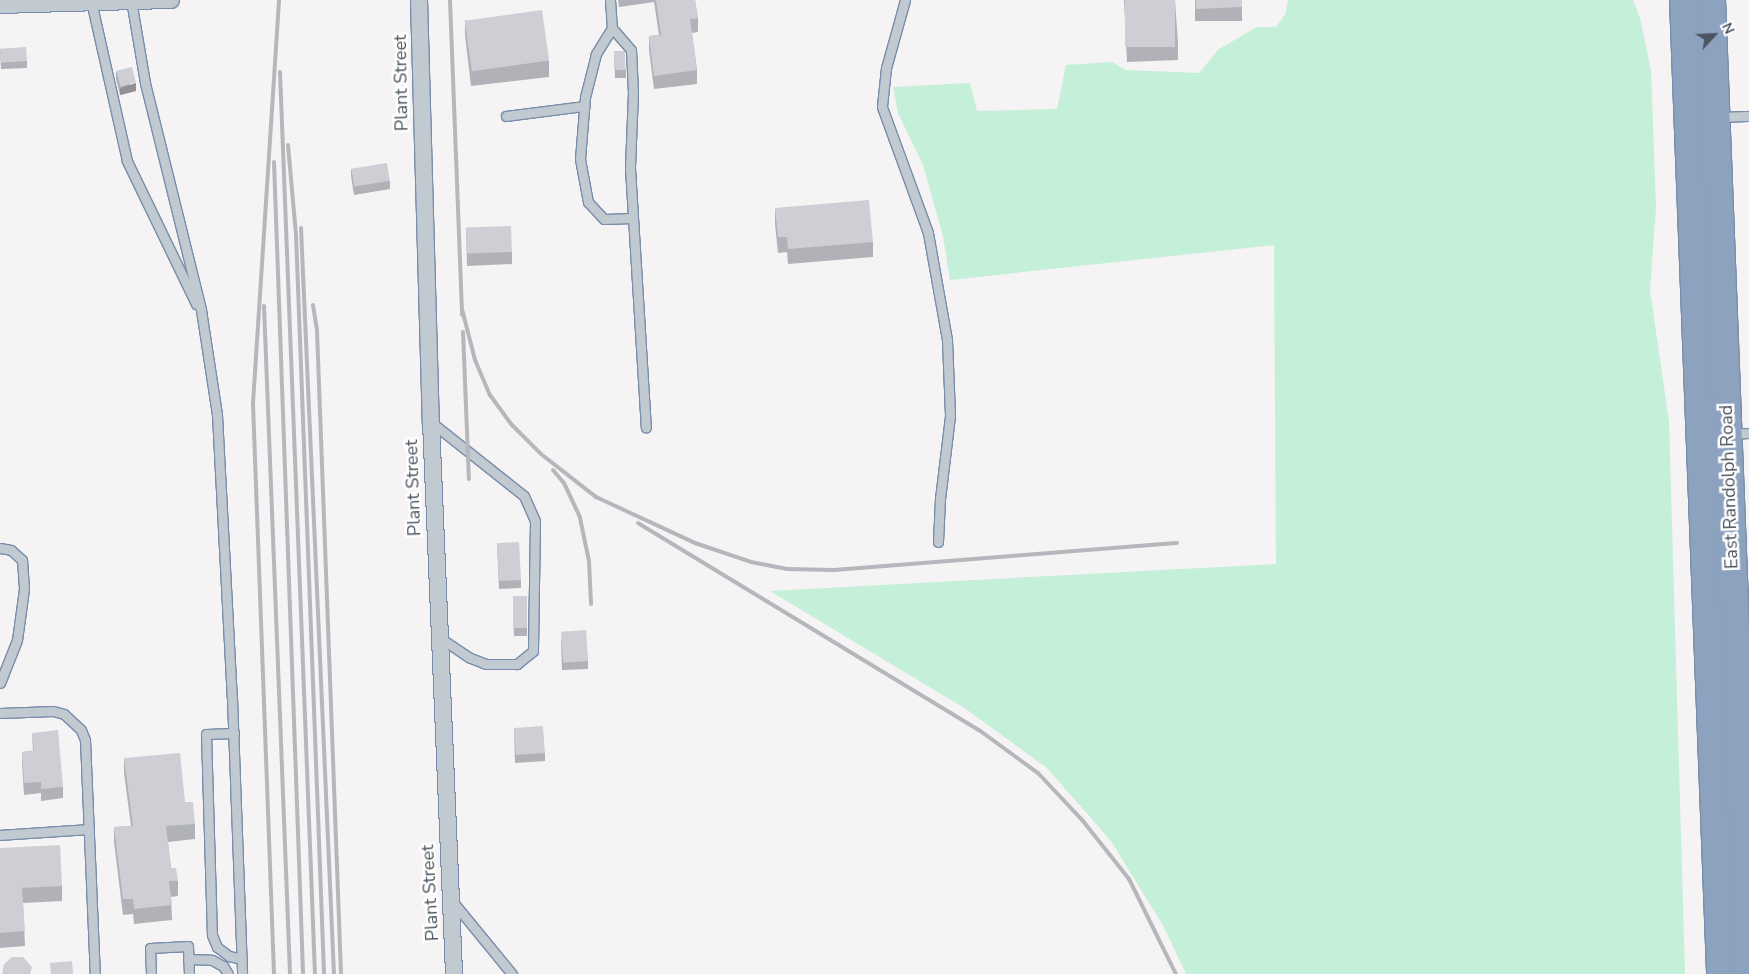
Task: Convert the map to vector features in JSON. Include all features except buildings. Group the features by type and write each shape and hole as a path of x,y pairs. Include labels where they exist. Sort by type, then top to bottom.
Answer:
{"highway":[{"name":"East Randolph Road","path":"1684,0 1702,118 1738,434 1725,618 1722,974"},
{"name":"East Randolph Road","path":"1711,0 1702,118 1725,618 1747,885 1748,974"}],"street":[{"path":"0,5 171,0"},
{"name":"Plant Street","path":"419,0 431,422 454,974"}],"lane":[{"path":"610,0 612,28 596,54 584,106 580,159 588,202 604,219 632,218"},
{"path":"905,0 886,68 882,107 928,234 947,340 950,416 940,499 938,542"},
{"path":"91,1 128,161 204,325"},
{"path":"131,2 145,83 204,325 217,415 234,733 242,974"},
{"path":"612,28 631,50 632,218 646,428"},
{"path":"506,116 584,106"},
{"path":"1702,118 1749,116"},
{"path":"431,422 524,496 535,521 533,651 517,664 486,664 452,648 439,637"},
{"path":"0,548 11,550 22,560 24,588 17,640 0,682"},
{"path":"0,712 53,711 64,714 81,730 85,740 94,974"},
{"path":"234,733 206,734 211,925 212,940 217,947 242,959"},
{"path":"0,835 89,829"},
{"path":"451,900 512,974"},
{"path":"151,974 150,948 188,946 189,974"},
{"path":"188,959 212,960 223,966 228,974"}],"green space":[{"path":"1288,0 1633,0 1640,18 1651,70 1656,207 1650,290 1669,422 1685,974 1186,974 1164,927 1111,841 1047,768 966,709 770,591 1276,564 1274,245 950,280 943,236 923,165 898,113 893,87 970,83 977,111 1057,109 1066,65 1112,62 1126,70 1199,73 1219,49 1257,27 1276,27 1286,13"}],"railway":[{"path":"274,974 253,403 279,0"},
{"path":"450,0 462,315"},
{"path":"280,72 315,974"},
{"path":"288,145 296,234 324,974"},
{"path":"274,162 303,974"},
{"path":"301,228 334,974"},
{"path":"313,305 317,331 341,974"},
{"path":"264,306 290,974"},
{"path":"462,309 475,360 490,395 511,424 541,454 596,497 695,543 751,562 787,569 833,570 1177,543"},
{"path":"463,332 469,479"},
{"path":"553,470 564,483 580,518 589,561 591,604"},
{"path":"638,523 979,730 1038,773 1083,821 1129,879 1176,974"}]}
